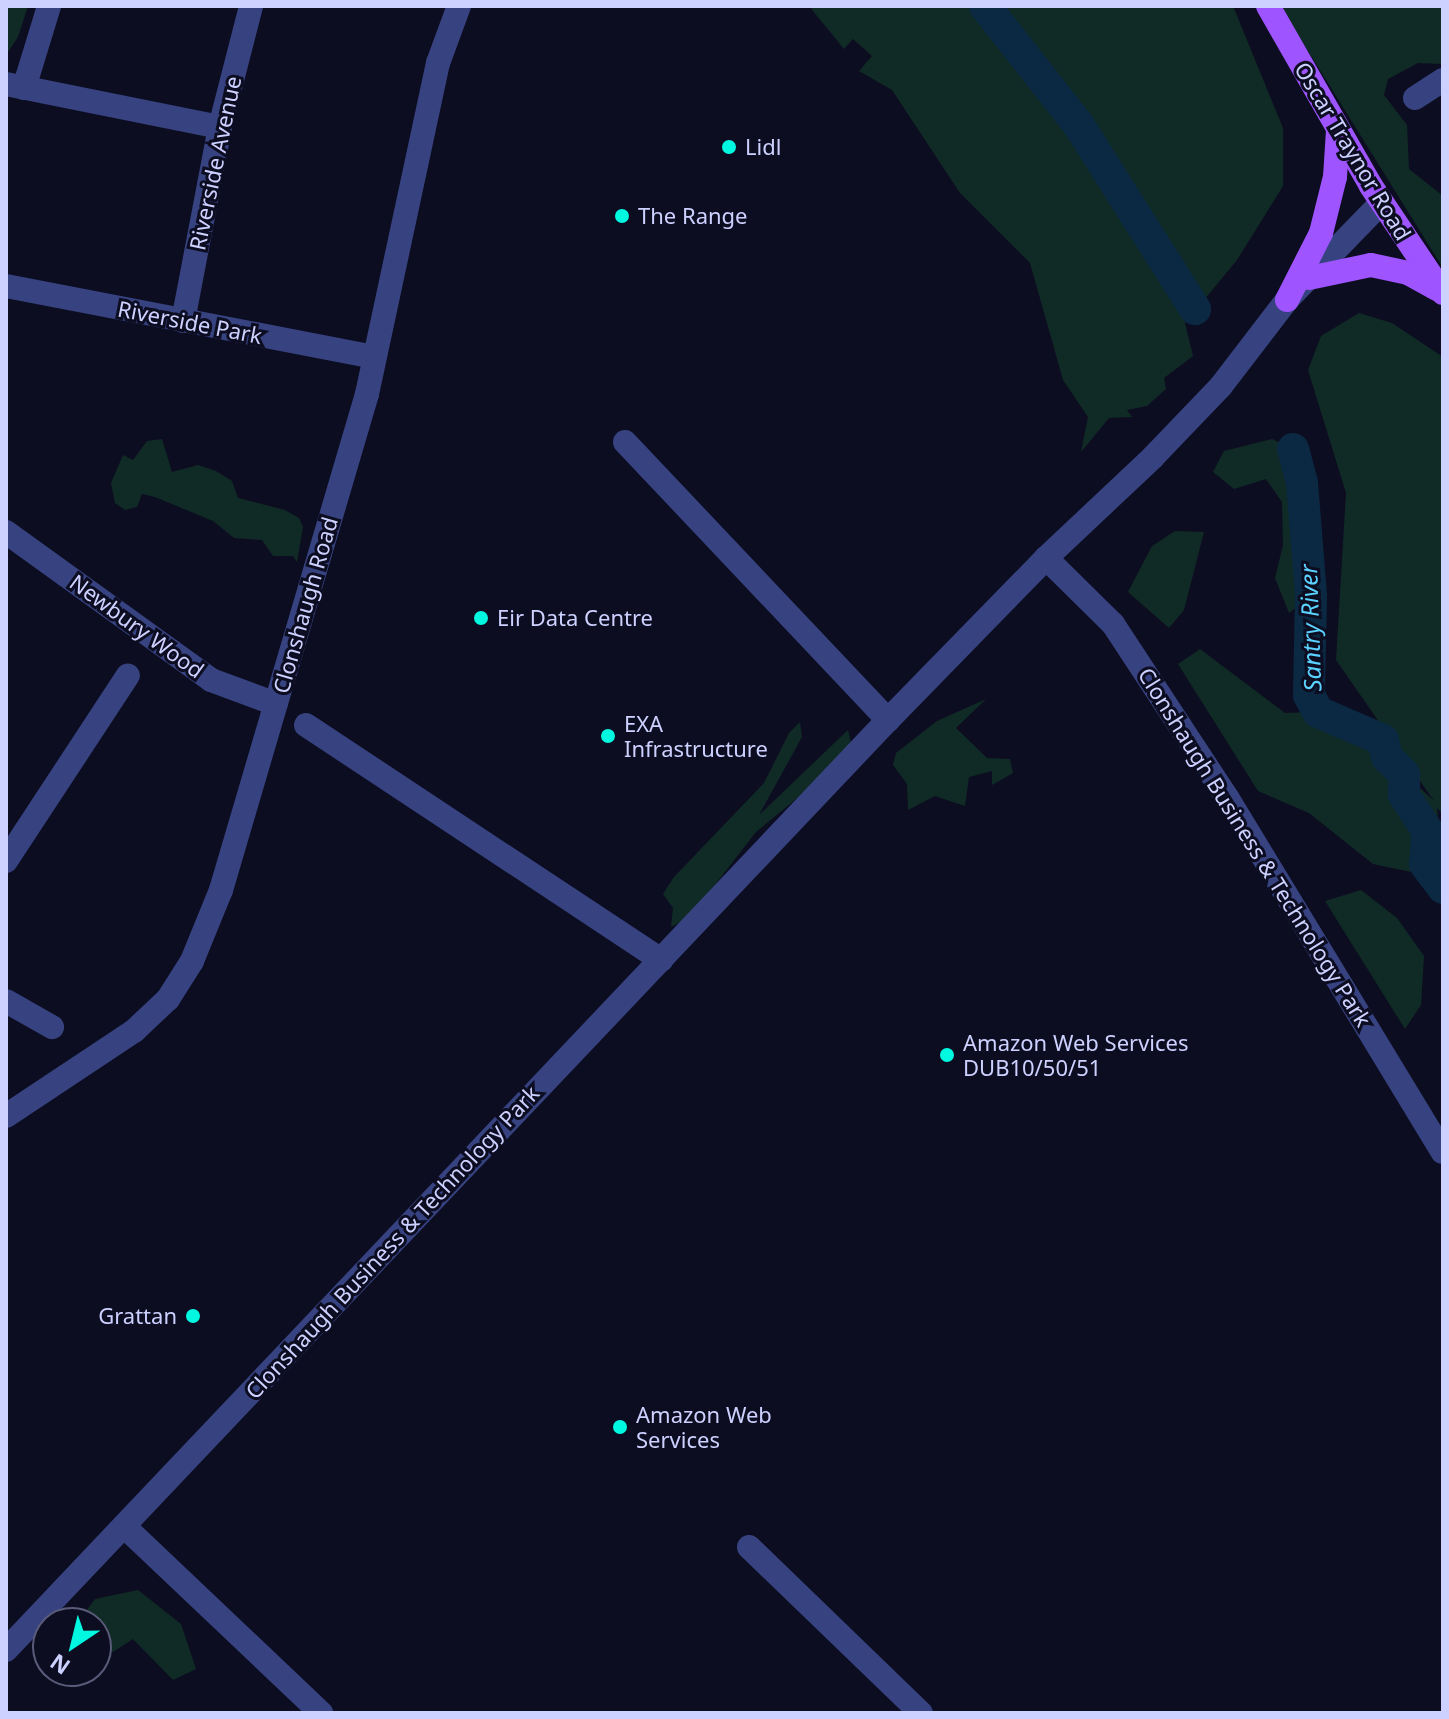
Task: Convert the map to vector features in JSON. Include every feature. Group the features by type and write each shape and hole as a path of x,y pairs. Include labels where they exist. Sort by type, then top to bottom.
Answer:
{"main road":[{"name":"Oscar Traynor Road","path":"1268,6 1382,202 1443,292"},
{"path":"1287,300 1321,233 1335,177 1338,130"},
{"path":"1309,278 1371,265 1408,273 1443,292"}],"street":[{"path":"49,6 15,86 220,127"},
{"name":"Riverside Avenue","path":"183,321 220,127 251,6"},
{"name":"Clonshaugh Road","path":"6,1116 109,1049 168,999 192,961 221,890 374,357 438,63 459,6"},
{"path":"1415,98 1443,80"},
{"name":"Clonshaugh Business & Technology Park","path":"6,1650 888,720 1131,476 1148,443 1227,355 1259,331 1382,202"},
{"name":"Riverside Park","path":"6,286 374,357"},
{"path":"625,442 888,720"},
{"name":"Newbury Wood","path":"6,532 211,680 276,704"},
{"name":"Clonshaugh Business & Technology Park","path":"1046,558 1113,624 1228,799 1443,1152"},
{"path":"6,861 128,675"},
{"path":"306,725 661,960"},
{"path":"6,1001 52,1027"},
{"path":"124,1526 321,1713"},
{"path":"749,1547 921,1713"}],"green space":[{"path":"6,6 28,6 18,37 6,55"},
{"path":"809,6 1233,6 1283,128 1283,186 1237,260 1185,323 1193,356 1164,378 1166,389 1147,406 1127,410 1132,417 1109,418 1081,452 1088,417 1063,380 1030,263 960,193 892,90 859,71 872,56 853,39 844,49"},
{"path":"1280,6 1443,6 1443,64 1418,63 1388,79 1384,95 1407,125 1409,169 1443,196 1443,268"},
{"path":"1359,313 1392,323 1443,357 1443,814 1437,808 1443,867 1416,873 1373,864 1309,813 1258,791 1178,664 1200,649 1285,713 1318,712 1383,740 1387,757 1434,801 1336,660 1346,493 1308,370 1321,336"},
{"path":"162,439 172,472 198,465 216,471 232,481 238,498 285,510 299,518 303,527 297,562 293,556 273,556 262,540 234,538 213,521 155,497 142,494 137,507 125,510 115,503 111,483 123,455 133,460 147,441"},
{"path":"1272,439 1298,451 1315,495 1304,530 1311,596 1289,613 1275,578 1283,545 1282,502 1266,479 1234,489 1213,472 1224,451"},
{"path":"1175,531 1204,532 1184,610 1169,628 1128,592 1152,546"},
{"path":"986,699 956,728 987,758 1010,759 1013,773 992,785 992,771 969,777 965,806 935,796 908,810 907,784 893,765 896,753 937,721"},
{"path":"800,722 802,737 759,815 848,730 851,742 840,763 756,832 690,917 671,927 673,908 663,894 674,877 764,783 789,733"},
{"path":"1361,890 1397,918 1424,956 1421,1005 1405,1029 1325,901"},
{"path":"138,1590 181,1624 196,1669 173,1680 133,1639 112,1653 112,1607 89,1607 95,1599"}],"waterway":[{"name":"Santry River","path":"985,6 1078,124 1195,309"},
{"name":"Santry River","path":"1293,449 1302,483 1311,596 1309,695 1318,712 1383,740 1387,757 1404,774 1404,795 1427,830 1425,864 1443,888"}],"place":[{"name":"Lidl","path":"729,147"},
{"name":"The Range","path":"622,216"},
{"name":"Eir Data Centre","path":"481,618"},
{"name":"EXA Infrastructure","path":"608,736"},
{"name":"Amazon Web Services DUB10/50/51","path":"947,1055"},
{"name":"Grattan","path":"193,1316"},
{"name":"Amazon Web Services","path":"620,1427"}]}
